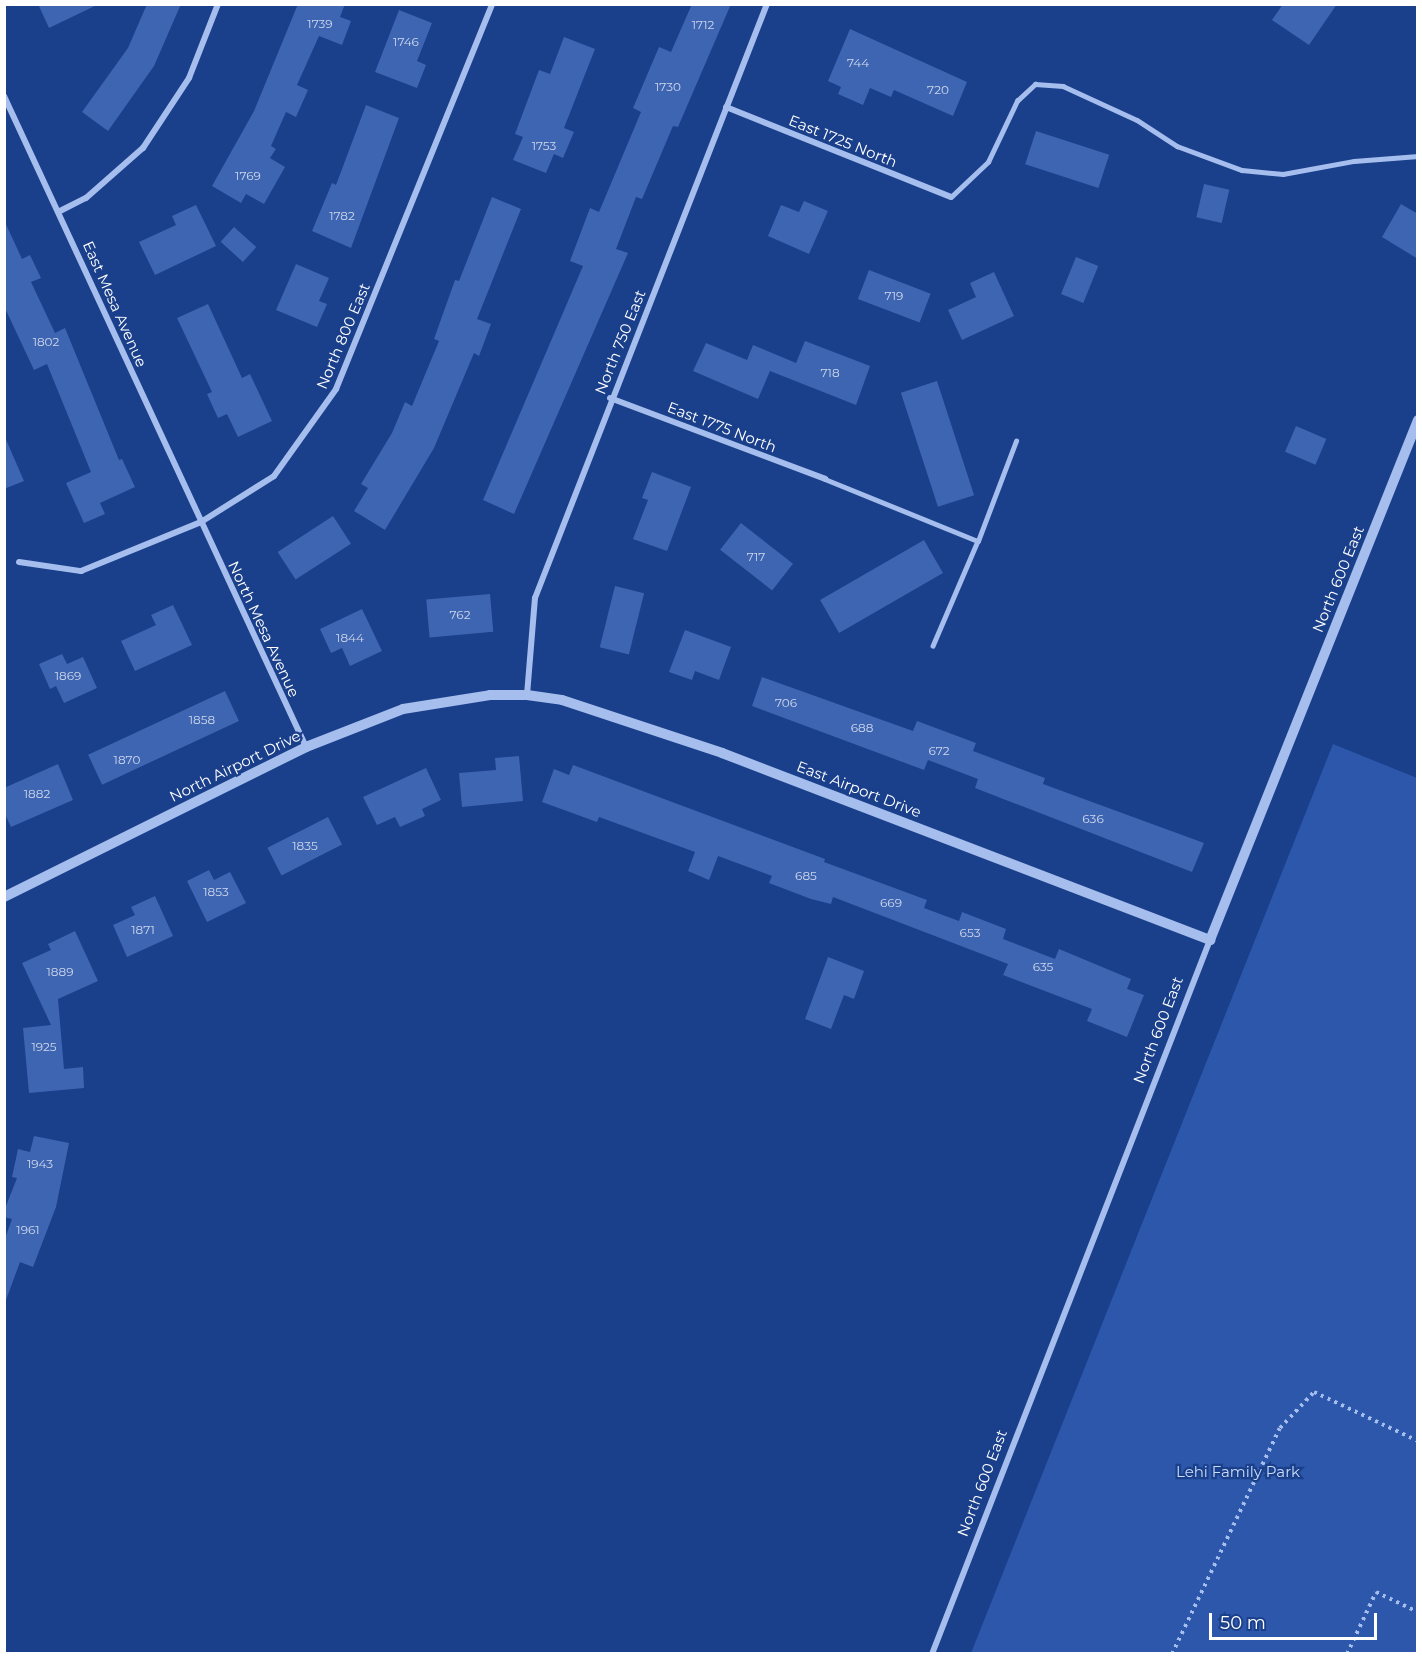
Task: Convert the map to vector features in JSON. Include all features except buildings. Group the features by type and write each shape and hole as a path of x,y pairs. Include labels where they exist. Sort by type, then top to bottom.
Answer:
{"street":[{"path":"60,212 86,198 143,148 189,78 218,4"},
{"name":"North 800 East","path":"20,562 81,571 201,522 274,476 336,389 492,4"},
{"name":"North 750 East","path":"527,695 535,598 610,398 767,4"},
{"name":"East Mesa Avenue","path":"4,96 60,212 201,522"},
{"name":"East 1725 North","path":"726,107 951,197"},
{"name":"East 1775 North","path":"610,398 825,479"},
{"name":"North 600 East","path":"932,1653 1210,940 1418,420"},
{"name":"North Mesa Avenue","path":"201,522 306,747"},
{"name":"East Airport Drive","path":"490,695 527,695 562,700 722,753 1210,940"},
{"name":"North Airport Drive","path":"4,897 306,747 403,709 490,695"}],"lane":[{"path":"951,197 988,162 1017,101 1035,84 1063,86 1083,94 1137,120 1178,146 1242,170 1283,174 1354,161 1418,156"},
{"path":"933,646 978,541 1016,441"},
{"path":"825,479 978,541"}],"path":[{"path":"1172,1653 1280,1428 1314,1392 1418,1441"},
{"path":"1347,1653 1376,1592 1418,1612"}],"green space":[{"name":"Lehi Family Park","path":"1333,744 1417,778 1417,1653 971,1653"}]}
